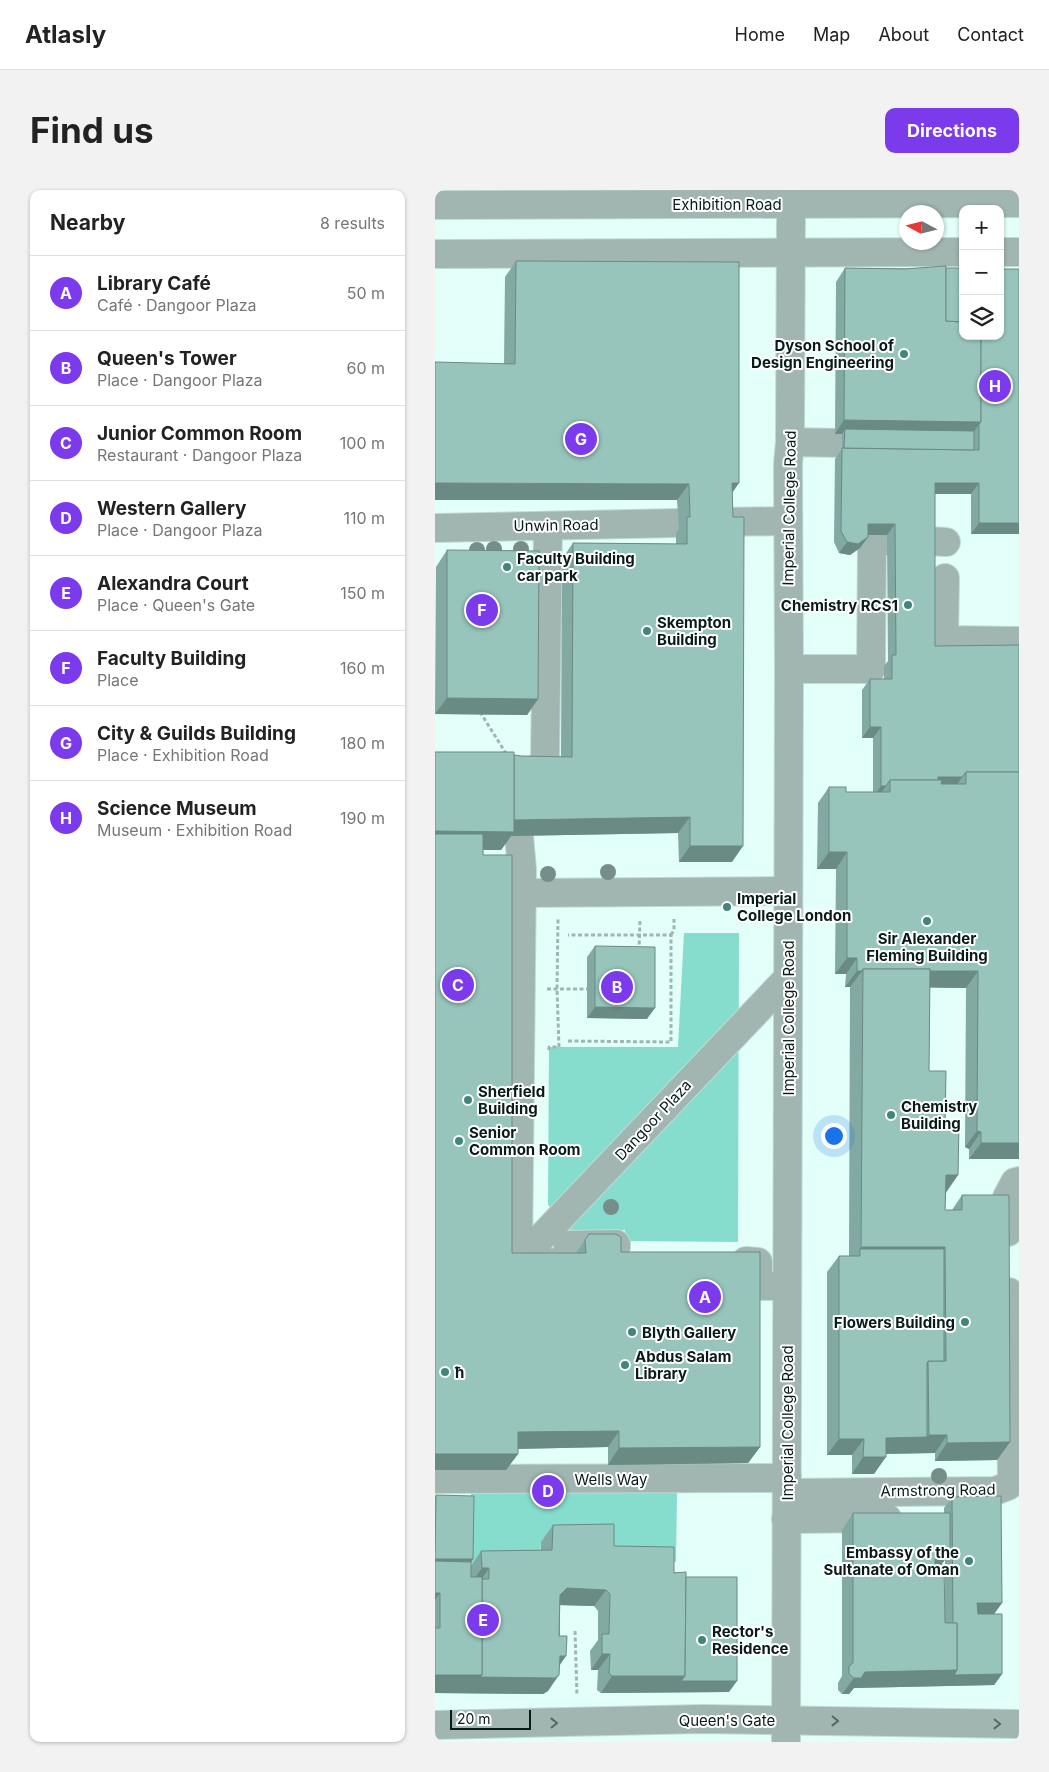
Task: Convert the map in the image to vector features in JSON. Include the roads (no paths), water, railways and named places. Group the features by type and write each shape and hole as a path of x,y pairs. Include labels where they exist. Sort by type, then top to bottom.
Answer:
{"street":[{"name":"Exhibition Road","path":"435,205 582,197 1019,203"},
{"name":"Imperial College Road","path":"786,1731 788,464 790,442 793,199"},
{"path":"435,254 959,252"},
{"path":"1004,252 1019,252"},
{"path":"790,442 841,443"},
{"path":"721,522 788,522"},
{"name":"Unwin Road","path":"435,528 678,523"},
{"path":"534,773 545,760 548,526"},
{"path":"789,669 871,670 872,541 887,541"},
{"path":"945,578 944,640 1019,641"},
{"path":"519,836 522,881 539,989 518,1262 568,1263 571,1261 568,1245 616,1244 620,1261"},
{"path":"522,881 558,893 787,891"},
{"name":"Dangoor Plaza","path":"518,1262 788,978"},
{"name":"Armstrong Road","path":"786,1499 995,1491 1008,1486 1012,1478 1008,1260 1013,1189"},
{"path":"722,1261 758,1262 759,1286 787,1286"},
{"name":"Wells Way","path":"435,1479 786,1499"},
{"path":"786,1499 909,1518"},
{"name":"Queen's Gate","path":"435,1725 786,1731 1019,1724"}],"place":[{"name":"Dyson School of Design Engineering","path":"904,354"},
{"name":"Science Museum","path":"995,386"},
{"name":"City & Guilds Building","path":"581,439"},
{"name":"Faculty Building car park","path":"507,567"},
{"name":"Chemistry RCS1","path":"908,605"},
{"name":"Faculty Building","path":"482,610"},
{"name":"Skempton Building","path":"647,631"},
{"name":"Imperial College London","path":"727,907"},
{"name":"Sir Alexander Fleming Building","path":"927,921"},
{"name":"Junior Common Room","path":"458,985"},
{"name":"Queen's Tower","path":"617,987"},
{"name":"Sherfield Building","path":"468,1100"},
{"name":"Chemistry Building","path":"891,1115"},
{"name":"Senior Common Room","path":"459,1141"},
{"name":"Library Café","path":"705,1297"},
{"name":"Flowers Building","path":"965,1322"},
{"name":"Blyth Gallery","path":"632,1332"},
{"name":"Abdus Salam Library","path":"625,1365"},
{"name":"ħ","path":"445,1372"},
{"name":"Western Gallery","path":"548,1491"},
{"name":"Embassy of the Sultanate of Oman","path":"969,1561"},
{"name":"Alexandra Court","path":"483,1620"},
{"name":"Rector's Residence","path":"702,1640"}]}
